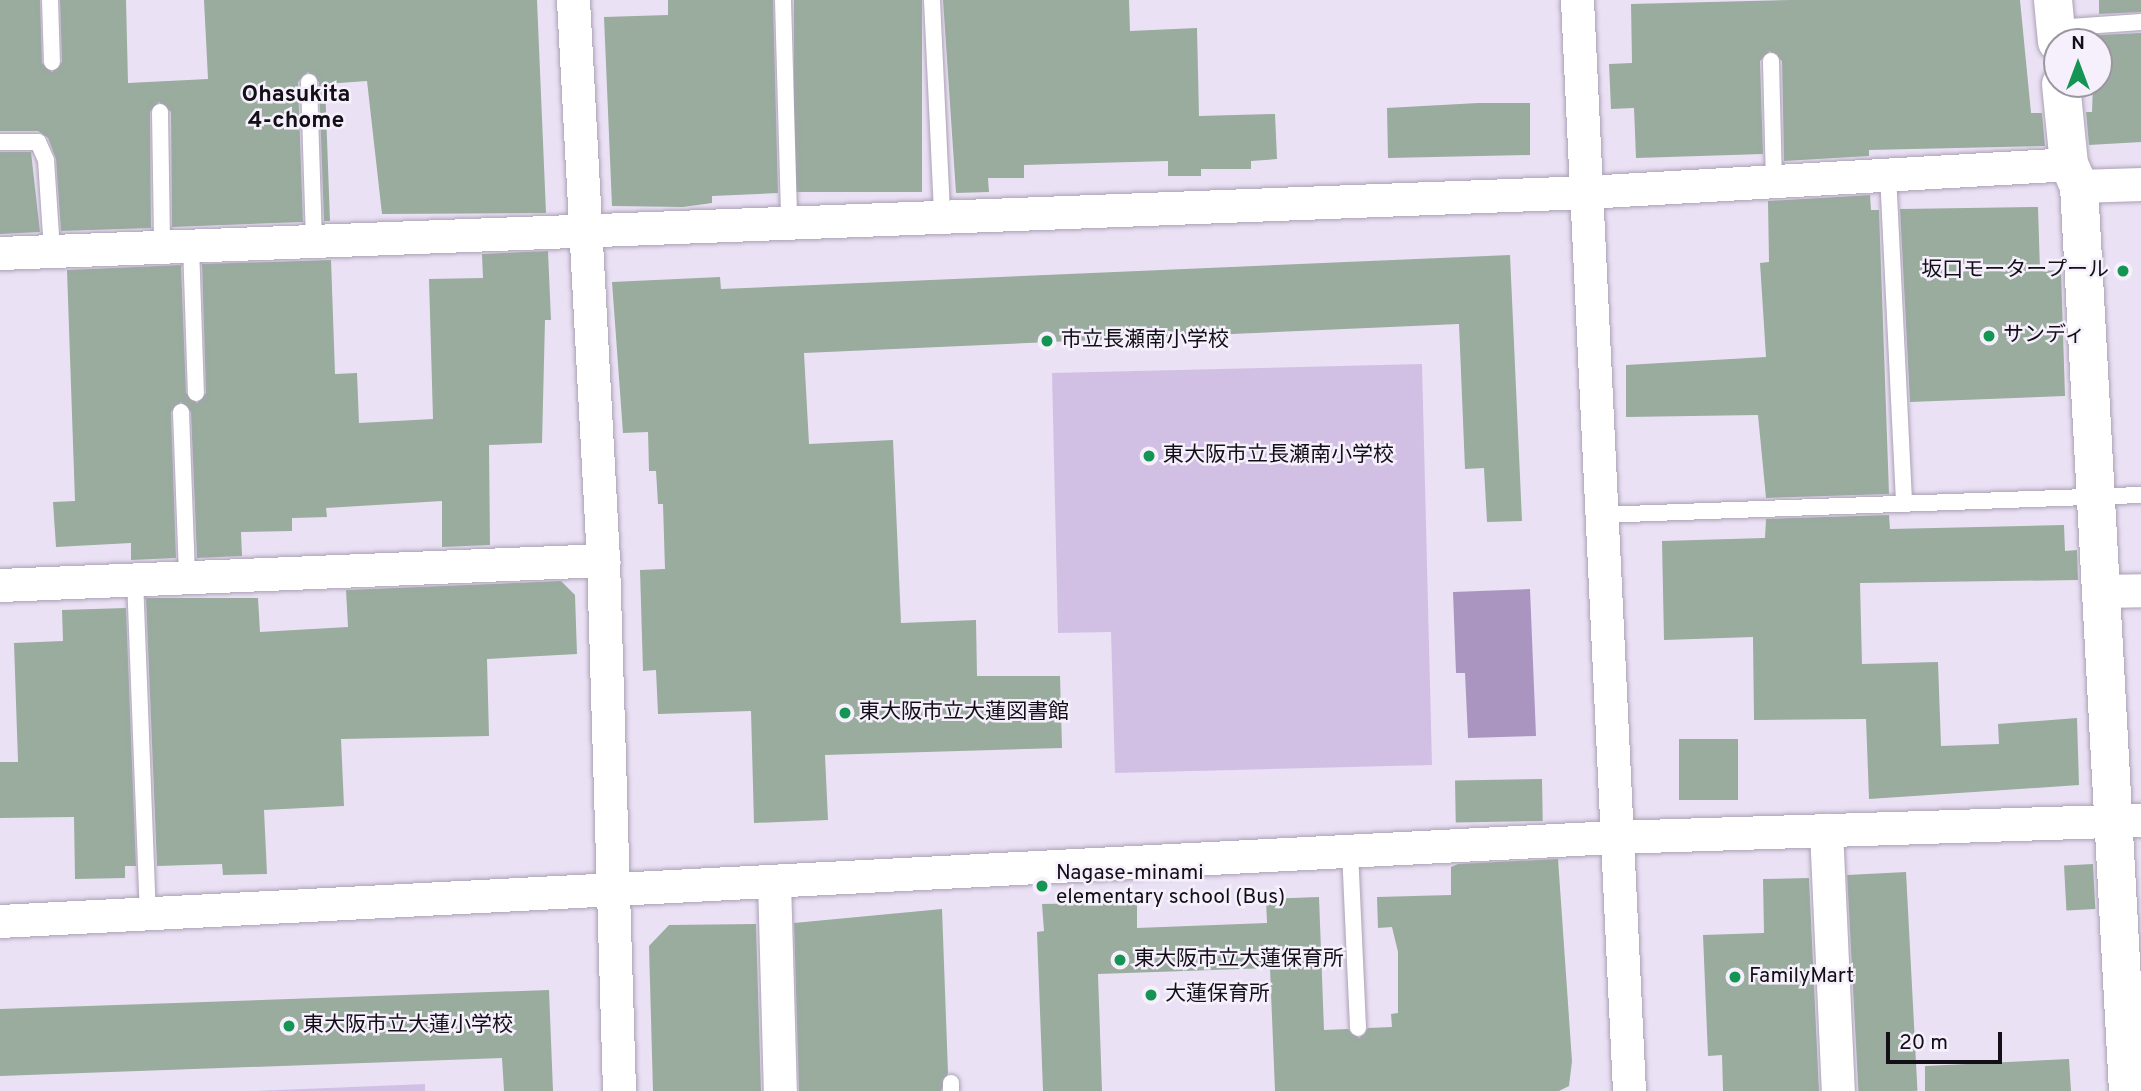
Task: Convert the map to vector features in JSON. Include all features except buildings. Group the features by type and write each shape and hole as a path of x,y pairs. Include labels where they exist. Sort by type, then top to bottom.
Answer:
{"street":[{"path":"573,0 588,228 603,560 610,890 619,1091"},
{"path":"1577,0 1614,837 1629,1091"},
{"path":"2063,98 2074,175 2102,590 2128,821 2132,1084"},
{"path":"0,253 588,228 1586,192 1888,174 2074,175 2141,184"},
{"path":"0,584 603,560"},
{"path":"2102,590 2141,590"},
{"path":"0,921 1614,837 2128,821"},
{"path":"1826,830 1838,1091"},
{"path":"774,881 780,1091"}],"lane":[{"path":"50,0 52,62"},
{"path":"783,0 789,221"},
{"path":"932,0 942,215"},
{"path":"2055,23 2141,22"},
{"path":"1771,61 1774,181"},
{"path":"309,82 314,239"},
{"path":"160,112 196,393"},
{"path":"0,142 38,142 46,160 52,251"},
{"path":"1888,174 1904,503"},
{"path":"181,412 187,576"},
{"path":"1600,515 2141,495"},
{"path":"135,579 148,913"},
{"path":"1350,851 1358,1028"}],"shaded area":[{"path":"1422,364 1432,765 1115,773 1111,632 1058,633 1052,373"},
{"path":"1530,589 1536,736 1468,738 1465,673 1456,673 1453,592"},
{"path":"425,1084 425,1091 252,1091"}],"place":[{"name":"坂口モータープール","path":"2123,271"},
{"name":"サンディ","path":"1989,336"},
{"name":"市立長瀬南小学校","path":"1047,341"},
{"name":"東大阪市立長瀬南小学校","path":"1149,456"},
{"name":"東大阪市立大蓮図書館","path":"845,713"},
{"name":"Nagase-minami elementary school (Bus)","path":"1042,886"},
{"name":"東大阪市立大蓮保育所","path":"1120,960"},
{"name":"FamilyMart","path":"1735,977"},
{"name":"大蓮保育所","path":"1151,995"},
{"name":"東大阪市立大蓮小学校","path":"289,1026"}],"district":[{"name":"Ohasukita 4-chome","path":"296,109"}]}
